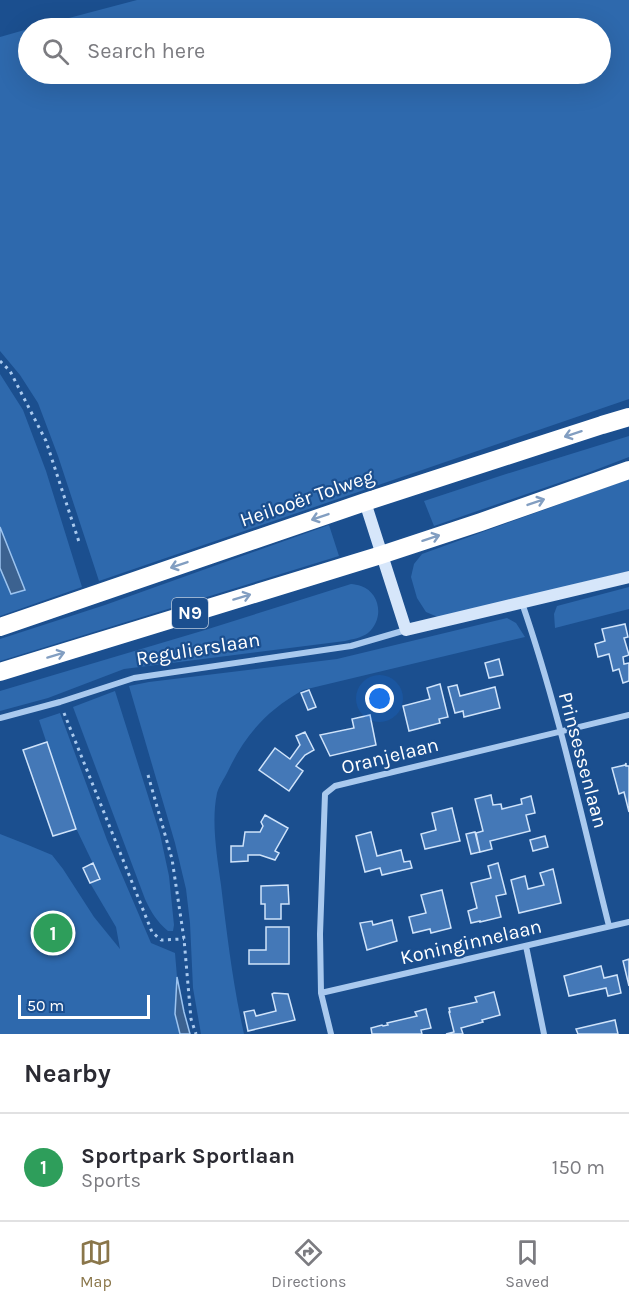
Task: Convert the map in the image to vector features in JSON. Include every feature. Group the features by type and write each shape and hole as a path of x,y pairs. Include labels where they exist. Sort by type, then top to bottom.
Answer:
{"highway":[{"name":"Heilooër Tolweg","path":"0,627 365,502 629,417"},
{"name":"N9","path":"0,672 381,555 629,470"}],"street":[{"path":"365,502 406,630"},
{"name":"Regulierslaan","path":"0,718 135,678 351,646 406,630 629,577"},
{"name":"Prinsessenlaan","path":"522,603 560,732 609,926"},
{"name":"Oranjelaan","path":"331,1034 321,993 320,934 325,794 335,786 629,715"},
{"name":"Koninginnelaan","path":"321,993 629,922"},
{"path":"526,946 544,1034"}],"path":[{"path":"0,361 10,371 46,441 80,545"},
{"path":"60,702 152,932 161,940 184,939"},
{"path":"148,775 172,859 184,939 191,1019 196,1034"}],"shaded area":[{"path":"137,0 629,0 629,399 99,581 38,403 20,375 0,351 0,37 18,32 18,84 611,84 611,18 69,18"},
{"path":"0,374 23,410 46,471 82,587 0,616 0,568 11,594 24,590 0,527"},
{"path":"629,436 629,457 434,526 424,501 503,475"},
{"path":"629,479 629,571 440,618 426,612 417,598 411,577 414,564 422,554"},
{"path":"329,525 339,556 0,661 0,639 105,605"},
{"path":"0,527 25,590 11,594 0,568"},
{"path":"351,584 368,589 373,594 378,607 373,628 360,637 345,641 124,669 48,698 0,711 0,691"},
{"path":"629,587 629,609 555,628 554,614 557,606"},
{"path":"507,618 516,623 525,637 303,690 267,715 249,736 219,788 215,804 216,851 244,1034 201,1034 193,988 186,889 175,843 129,686 337,659"},
{"path":"115,691 160,834 169,876 173,931 168,931 161,924 145,899 73,707"},
{"path":"60,713 107,840 151,943 175,953 177,977 175,1014 180,1034 0,1034 0,834 52,855 94,917 120,949 116,927 90,883 100,878 73,822 39,720"},
{"path":"177,977 190,1034 180,1034 175,1014"}],"building":[{"path":"625,624 628,637 624,638 629,655 623,657 624,664 629,663 629,681 623,683 619,669 613,671 609,654 598,657 595,644 605,641 602,629"},
{"path":"499,659 503,675 489,678 485,663"},
{"path":"440,684 448,717 439,719 440,723 409,731 403,706 430,699 427,688"},
{"path":"457,685 460,696 495,687 500,708 464,717 463,711 455,713 448,687"},
{"path":"309,690 316,707 308,710 301,693"},
{"path":"370,715 376,745 330,756 320,735 354,728 352,719"},
{"path":"305,732 314,750 305,755 296,766 303,771 289,791 259,770 275,748 290,759 300,745 296,736"},
{"path":"47,742 76,829 53,836 23,750"},
{"path":"626,763 626,766 629,766 629,812 624,792 619,794 612,768"},
{"path":"491,795 493,805 501,804 502,809 522,804 521,799 531,796 535,813 526,815 530,831 490,841 492,849 480,852 476,833 483,831 475,799"},
{"path":"452,808 460,841 425,849 421,834 436,830 432,813"},
{"path":"265,815 288,828 275,851 279,853 275,860 260,855 248,855 248,861 231,862 231,846 243,846 245,832 260,832 263,826 261,822"},
{"path":"371,832 377,856 401,850 404,862 410,861 412,868 382,875 380,868 365,872 356,836"},
{"path":"475,832 480,852 471,854 466,834"},
{"path":"545,836 548,847 533,851 530,840"},
{"path":"93,863 100,879 90,883 83,868"},
{"path":"498,863 506,894 496,896 501,917 471,923 468,911 477,908 471,883 491,878 488,866"},
{"path":"553,869 561,903 519,913 511,880 525,876 528,889 544,885 540,873"},
{"path":"288,885 289,904 281,904 281,919 265,919 265,904 261,904 261,886"},
{"path":"442,890 451,928 431,933 430,929 413,933 409,917 426,913 421,895"},
{"path":"392,920 397,941 367,950 360,923 372,921 373,925"},
{"path":"266,927 289,927 289,964 249,964 249,950 266,950"},
{"path":"629,959 629,986 623,961"},
{"path":"601,966 604,978 617,975 621,993 608,996 606,988 569,996 564,976"},
{"path":"494,992 500,1015 461,1028 463,1034 446,1034 454,1032 449,1008 477,1002 475,997"},
{"path":"272,994 288,994 295,1020 248,1031 244,1012 254,1010 256,1016 276,1011"},
{"path":"426,1009 431,1028 421,1030 422,1034 372,1034 371,1028 417,1016 415,1012"},
{"path":"615,1020 618,1034 578,1034 576,1029"}],"place":[{"name":"Sportpark Sportlaan","path":"53,933"}]}
